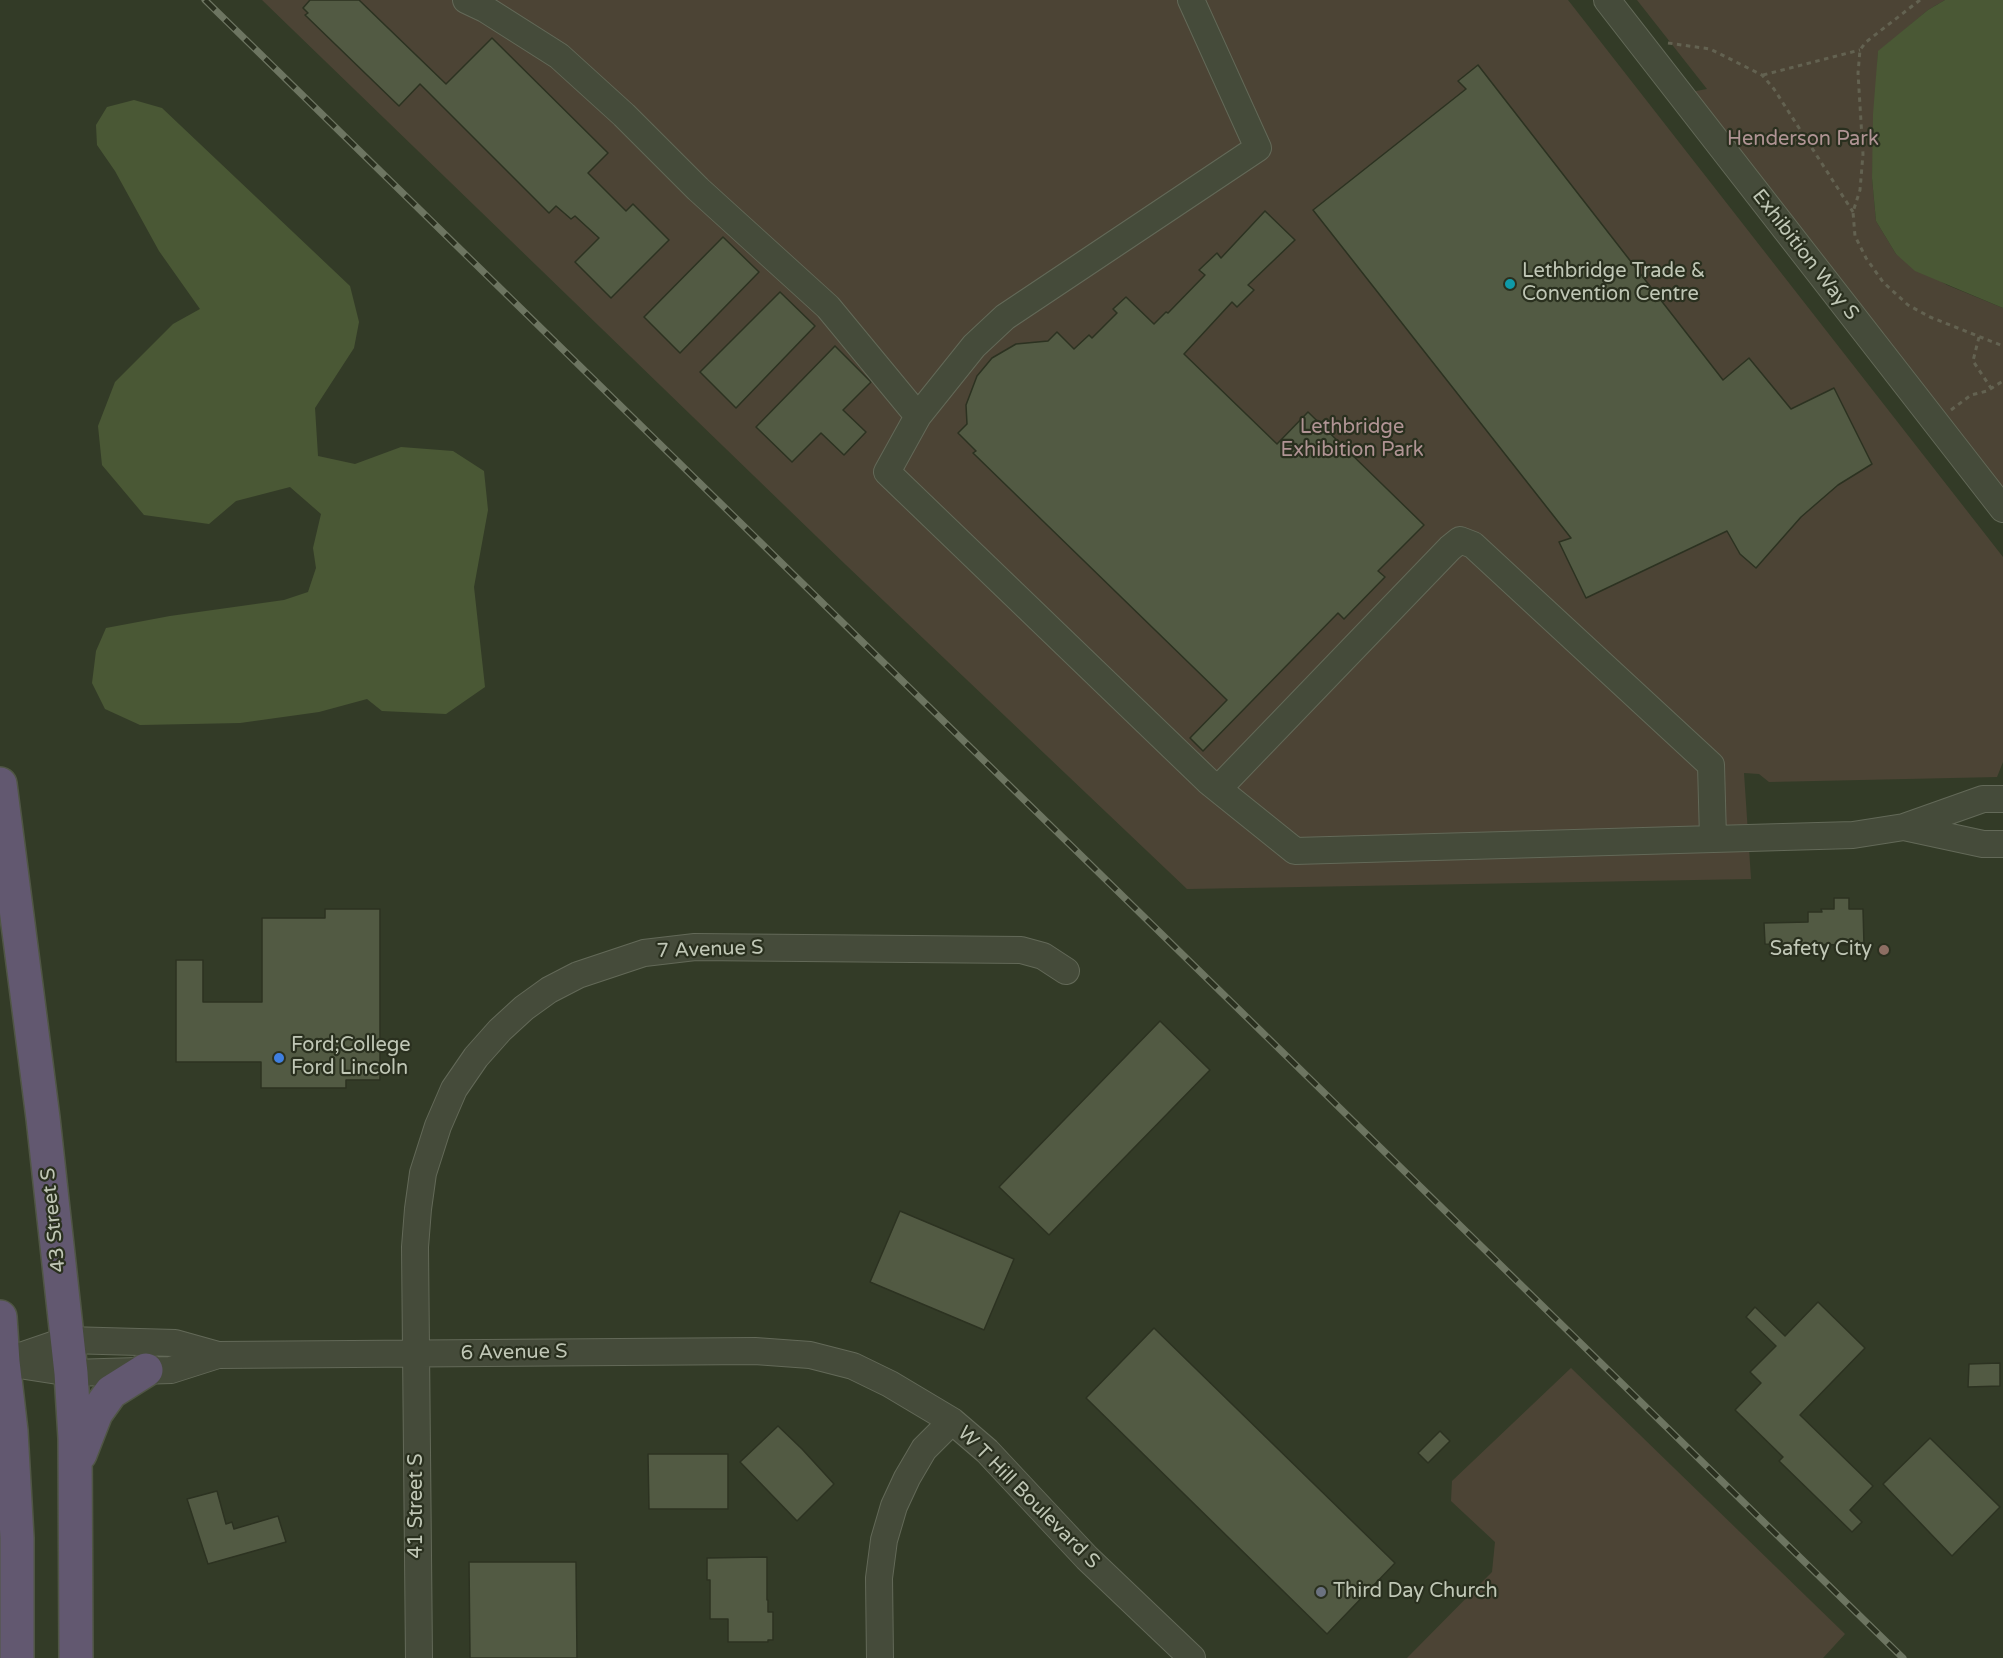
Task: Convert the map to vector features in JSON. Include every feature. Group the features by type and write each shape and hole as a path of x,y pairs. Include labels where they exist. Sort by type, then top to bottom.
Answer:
{"highway":[{"name":"43 Street S","path":"0,784 43,1118 70,1373 75,1467 76,1658"},
{"path":"0,1317 11,1431 17,1538 17,1658"},
{"path":"75,1467 96,1413 111,1392 146,1370"}],"street":[{"path":"466,0 485,9 559,56 624,115 698,189 828,307 918,416"},
{"path":"1191,0 1258,148 1005,317 968,353 918,416 887,472 1218,789 1296,851 1853,835 1904,827 1983,799 2003,799"},
{"name":"Exhibition Way S","path":"1607,0 2003,509"},
{"path":"1218,789 1460,540 1473,545 1711,765 1725,838"},
{"path":"1904,827 1983,844 2003,844"},
{"name":"7 Avenue S","path":"416,1354 418,1209 423,1173 438,1126 454,1089 476,1057 500,1030 524,1008 549,990 578,975 644,953 695,947 1022,950 1043,956 1066,970"},
{"name":"6 Avenue S","path":"3,1362 67,1340 175,1343 218,1355 708,1350 810,1355"},
{"name":"41 Street S","path":"416,1354 419,1658"},
{"name":"6 Avenue S","path":"3,1362 70,1373 171,1370 218,1355"},
{"name":"W T Hill Boulevard S","path":"810,1355 853,1366 890,1384 952,1421 987,1451 1087,1558 1192,1658"},
{"path":"880,1658 879,1578 884,1540 894,1506 924,1449 952,1421"}],"path":[{"path":"1920,0 1866,42 1860,50 1858,73 1863,163 1860,190 1853,212 1855,236 1858,245 1878,274 1895,295 1908,305 1929,317 2003,346"},
{"path":"1667,43 1710,49 1762,75 1774,89 1853,212"},
{"path":"1762,75 1860,50"},
{"path":"1979,337 1973,361 1991,388"},
{"path":"1935,422 1971,394 1987,391 2003,381"}],"green space":[{"name":"Lethbridge Exhibition Park","path":"262,0 1568,0 2003,557 2003,762 1997,777 1769,782 1759,774 1744,773 1751,879 1187,889 846,565"},
{"name":"Henderson Park","path":"1637,0 1945,0 1928,10 1878,52 1872,178 1876,221 1896,254 1947,285 2003,308 2003,509 1680,94 1707,89"},
{"path":"1571,1368 1845,1634 1823,1658 1407,1658 1492,1572 1495,1542 1451,1501 1452,1481"}],"shaded area":[{"path":"1945,0 2003,0 2003,308 1915,271 1896,254 1876,221 1872,178 1873,114 1878,51 1928,10"},
{"path":"134,100 162,108 350,286 359,322 354,348 315,408 318,456 355,464 401,447 453,451 484,471 488,510 474,587 485,687 446,714 382,711 367,699 319,712 240,723 140,725 105,709 92,683 96,651 106,628 170,616 284,600 308,592 316,568 313,548 321,514 290,487 236,501 209,524 144,515 102,465 98,426 115,382 173,324 200,309 159,251 115,171 97,145 96,125 107,107"}],"building":[{"path":"310,0 359,0 446,84 492,38 608,153 588,173 626,211 633,204 669,240 611,298 575,262 599,238 575,216 571,219 556,206 549,213 420,84 399,106 305,15 308,13 303,8"},
{"name":"Lethbridge Trade & Convention Centre","path":"1478,65 1723,380 1749,358 1791,409 1834,388 1872,464 1838,485 1801,517 1756,568 1740,554 1727,531 1586,598 1559,542 1571,538 1313,210 1466,89 1458,81"},
{"path":"1265,211 1295,240 1248,285 1254,290 1237,307 1232,302 1184,354 1277,444 1308,412 1424,525 1378,571 1385,577 1344,619 1338,613 1203,751 1190,738 1227,700 973,453 976,451 958,433 967,424 966,405 977,376 992,358 1016,344 1048,341 1057,332 1074,349 1089,335 1092,338 1117,313 1113,309 1126,297 1154,324 1205,275 1199,270 1217,253 1221,258"},
{"path":"723,237 759,272 680,353 644,317"},
{"path":"780,292 815,326 736,408 700,372"},
{"path":"835,346 871,382 843,410 866,432 844,455 821,433 792,462 756,427"},
{"path":"1834,898 1849,898 1849,909 1863,909 1864,945 1765,944 1764,923 1808,922 1808,912 1834,909"},
{"path":"325,909 380,909 380,1080 346,1080 346,1088 261,1088 261,1062 176,1062 176,960 203,960 203,1002 262,1002 262,918 325,918"},
{"path":"1160,1021 1210,1070 1049,1235 999,1187"},
{"path":"900,1211 1014,1259 984,1330 870,1282"},
{"path":"1818,1302 1865,1348 1800,1415 1873,1486 1850,1510 1862,1522 1852,1532 1779,1461 1783,1457 1735,1410 1761,1383 1750,1372 1776,1346 1746,1317 1755,1307 1785,1336"},
{"path":"1154,1328 1395,1563 1327,1634 1086,1398"},
{"path":"2000,1363 2000,1386 1968,1387 1969,1364"},
{"path":"778,1426 834,1484 797,1521 740,1462"},
{"path":"1440,1431 1450,1441 1428,1463 1418,1453"},
{"path":"1930,1438 2000,1507 1952,1556 1883,1484"},
{"path":"648,1454 728,1454 728,1509 649,1509"},
{"path":"217,1491 226,1524 232,1522 234,1529 278,1516 286,1542 208,1564 187,1499"},
{"path":"767,1557 767,1600 768,1612 773,1612 773,1640 728,1642 728,1619 710,1619 710,1580 707,1580 707,1558"},
{"path":"469,1562 576,1562 577,1658 470,1658"}],"railway":[{"path":"205,0 1903,1658"}],"place":[{"name":"Lethbridge Trade & Convention Centre","path":"1510,284"},
{"name":"Safety City","path":"1884,950"},
{"name":"Ford;College Ford Lincoln","path":"279,1058"},
{"name":"Third Day Church","path":"1321,1592"}]}
